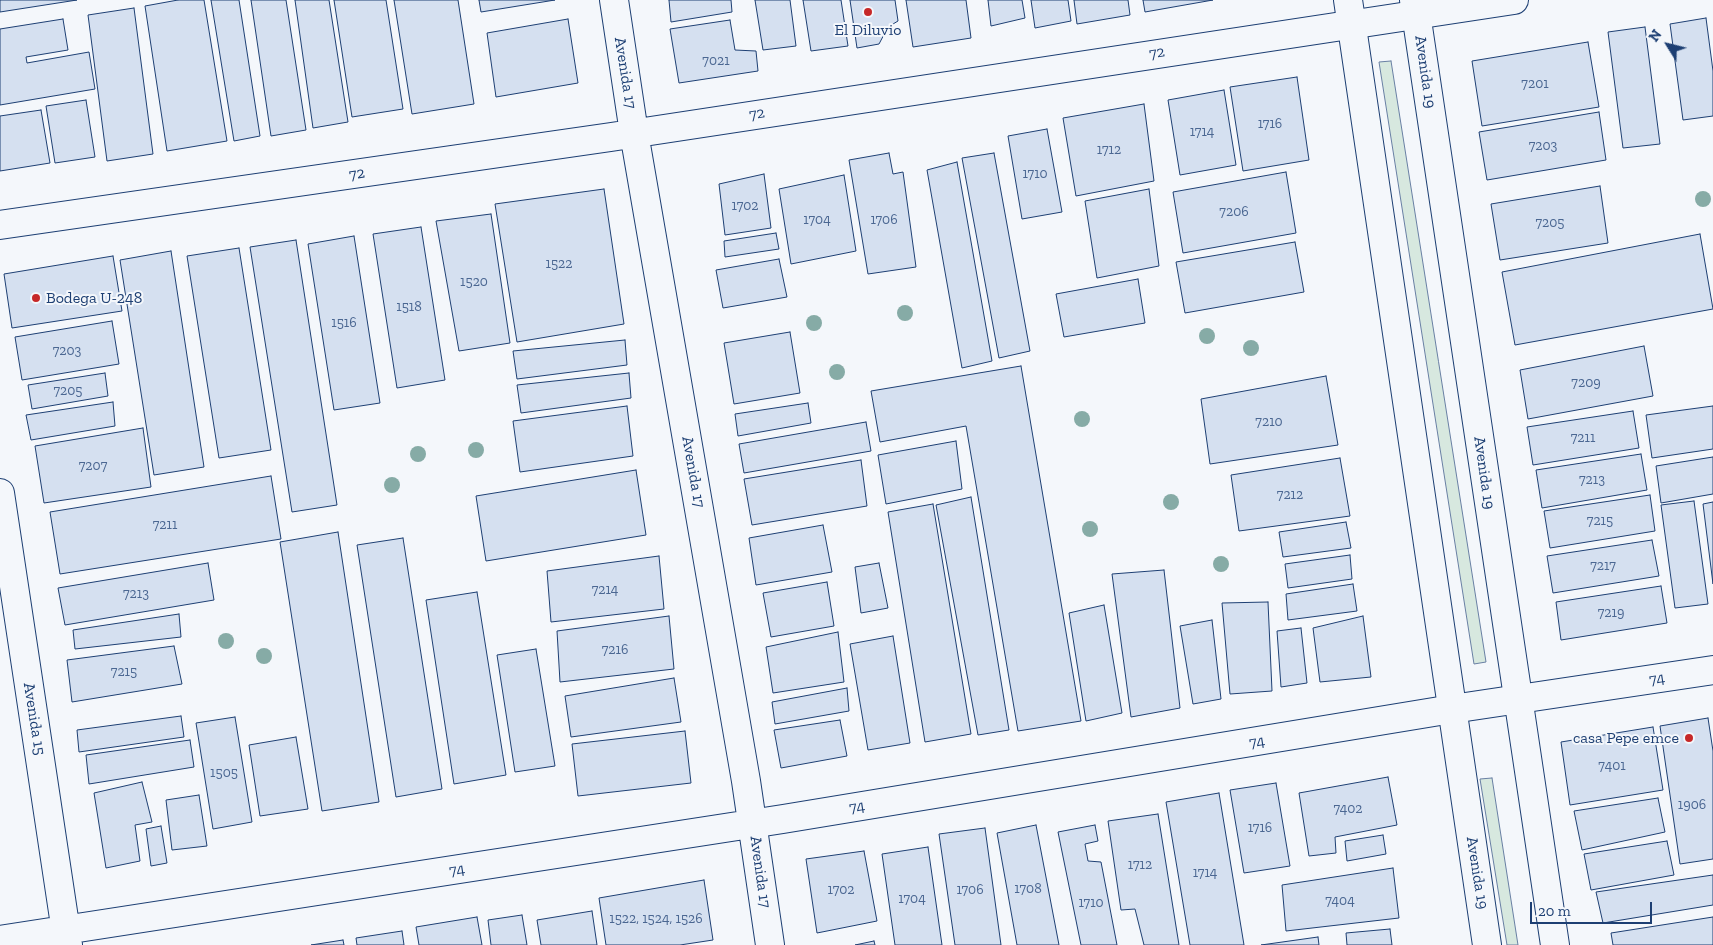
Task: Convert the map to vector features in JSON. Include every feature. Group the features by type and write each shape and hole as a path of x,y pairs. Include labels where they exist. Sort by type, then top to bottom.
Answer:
{"street":[{"name":"Avenida 17","path":"614,0 634,133 754,824 770,945"},
{"name":"72","path":"0,225 634,133 1349,11 1514,0"},
{"name":"Avenida 19","path":"1416,8 1517,701 1555,945"},
{"name":"Avenida 19","path":"1349,11 1487,945"},
{"name":"Avenida 15","path":"0,492 67,938"},
{"name":"74","path":"0,940 67,938 1452,709 1517,701 1713,670"}],"shaded area":[{"path":"1391,61 1486,662 1474,664 1379,62"},
{"path":"1492,778 1518,945 1507,945 1480,779"}],"building":[{"path":"0,0 77,0 0,12"},
{"path":"178,0 204,0 227,141 167,151 145,6"},
{"path":"211,0 239,0 260,136 234,141"},
{"path":"251,0 286,0 306,130 271,136"},
{"path":"295,0 329,0 348,122 313,128"},
{"path":"334,0 386,0 403,109 352,117"},
{"path":"394,0 458,0 474,104 412,114"},
{"path":"479,0 555,0 481,12"},
{"path":"669,0 731,0 732,12 671,22"},
{"path":"755,0 790,0 796,46 763,50"},
{"path":"803,0 841,0 848,46 811,51"},
{"path":"850,0 895,0 898,21 888,27 879,44 857,48"},
{"path":"906,0 966,0 971,38 913,47"},
{"path":"988,0 1022,0 1025,18 991,26"},
{"path":"1031,0 1068,0 1071,21 1035,28"},
{"path":"1074,0 1128,0 1130,15 1077,24"},
{"path":"1143,0 1213,0 1145,12"},
{"path":"134,8 153,154 107,161 88,15"},
{"path":"1706,18 1713,71 1713,116 1683,120 1670,24"},
{"path":"63,19 68,50 26,57 27,63 89,52 95,89 0,105 0,29"},
{"path":"568,19 578,83 496,97 487,33"},
{"path":"730,20 735,50 756,51 758,71 679,83 670,29"},
{"path":"1645,27 1660,144 1623,148 1608,32"},
{"path":"1588,42 1599,107 1482,126 1472,61"},
{"path":"1297,77 1309,160 1243,171 1230,87"},
{"path":"1224,90 1236,165 1180,175 1168,100"},
{"path":"86,100 95,157 55,163 46,106"},
{"path":"1144,104 1154,181 1076,196 1063,118"},
{"path":"41,110 50,163 0,171 0,116"},
{"path":"1599,112 1606,160 1487,180 1479,132"},
{"path":"1047,129 1062,212 1022,219 1008,136"},
{"path":"889,153 893,174 903,172 916,267 868,274 849,160"},
{"path":"994,153 1030,351 999,358 962,158"},
{"path":"957,162 992,361 962,368 927,170"},
{"path":"1286,172 1296,233 1183,253 1173,192"},
{"path":"764,174 771,228 725,235 719,184"},
{"path":"844,175 856,251 791,264 779,189"},
{"path":"1600,186 1608,243 1500,260 1491,204"},
{"path":"604,189 624,324 517,342 495,204"},
{"path":"1149,189 1159,266 1097,278 1085,201"},
{"path":"491,214 510,343 459,351 436,221"},
{"path":"421,227 445,380 397,388 373,234"},
{"path":"776,233 779,249 725,257 724,241"},
{"path":"1700,234 1713,309 1515,345 1502,272"},
{"path":"354,236 380,403 334,410 308,244"},
{"path":"296,240 337,505 292,512 250,247"},
{"path":"1295,242 1304,292 1185,313 1176,262"},
{"path":"239,248 271,450 219,458 187,256"},
{"path":"171,251 204,467 154,475 120,260"},
{"path":"113,256 122,311 12,328 4,274"},
{"path":"779,259 787,297 723,308 716,270"},
{"path":"1138,279 1145,323 1064,337 1056,294"},
{"path":"112,321 119,364 22,380 15,337"},
{"path":"790,332 800,393 734,404 724,343"},
{"path":"625,340 627,365 517,379 513,351"},
{"path":"1644,346 1653,396 1528,419 1520,370"},
{"path":"1021,366 1081,721 1018,731 966,426 880,442 871,391"},
{"path":"105,373 108,396 32,409 28,385"},
{"path":"629,373 631,398 521,413 517,385"},
{"path":"1326,376 1338,445 1210,464 1201,399"},
{"path":"113,402 115,426 31,440 26,415"},
{"path":"808,403 811,423 738,436 735,414"},
{"path":"627,406 633,456 520,472 513,421"},
{"path":"1713,406 1713,449 1652,458 1646,415"},
{"path":"1633,411 1639,448 1533,465 1527,427"},
{"path":"866,422 871,451 744,473 739,444"},
{"path":"143,428 151,487 44,503 35,446"},
{"path":"956,441 962,489 886,504 878,455"},
{"path":"1641,454 1647,490 1542,508 1536,470"},
{"path":"1713,457 1713,494 1661,503 1656,466"},
{"path":"1340,458 1350,516 1239,531 1231,475"},
{"path":"861,460 867,506 752,525 744,479"},
{"path":"636,470 646,535 486,561 476,496"},
{"path":"271,476 281,539 60,574 50,512"},
{"path":"1650,495 1655,531 1550,548 1544,511"},
{"path":"971,497 1009,730 978,735 936,505"},
{"path":"1694,501 1708,604 1675,608 1661,505"},
{"path":"1713,502 1713,584 1703,504"},
{"path":"933,504 971,734 925,742 888,512"},
{"path":"1346,522 1351,548 1283,557 1279,532"},
{"path":"823,525 832,572 756,585 749,538"},
{"path":"338,532 379,802 322,811 280,542"},
{"path":"403,538 442,789 396,797 357,545"},
{"path":"1652,540 1659,576 1553,593 1547,556"},
{"path":"1350,555 1352,579 1288,588 1285,564"},
{"path":"659,556 664,609 551,622 547,571"},
{"path":"208,563 214,600 65,625 58,588"},
{"path":"879,563 888,608 861,613 855,567"},
{"path":"1164,570 1180,708 1131,717 1112,574"},
{"path":"827,582 834,626 771,637 763,593"},
{"path":"1353,584 1357,611 1288,620 1286,594"},
{"path":"1661,586 1667,623 1561,640 1556,602"},
{"path":"477,592 506,775 454,784 426,600"},
{"path":"1268,602 1272,691 1230,694 1222,603"},
{"path":"1104,605 1122,713 1086,721 1069,613"},
{"path":"179,614 181,637 75,649 73,630"},
{"path":"669,616 674,669 560,682 557,631"},
{"path":"1363,616 1371,677 1320,682 1313,628"},
{"path":"1212,620 1221,699 1193,704 1180,626"},
{"path":"1301,628 1307,683 1281,687 1277,631"},
{"path":"838,632 844,682 773,693 766,647"},
{"path":"893,636 910,743 868,750 850,644"},
{"path":"174,646 182,684 72,702 67,660"},
{"path":"536,649 555,766 515,772 497,655"},
{"path":"674,678 681,722 571,737 565,696"},
{"path":"847,688 849,711 775,724 772,702"},
{"path":"181,716 184,737 79,752 77,730"},
{"path":"235,717 252,822 213,829 196,723"},
{"path":"1708,718 1713,751 1713,859 1680,864 1660,726"},
{"path":"840,720 847,756 781,768 774,730"},
{"path":"1653,727 1663,790 1570,805 1561,742"},
{"path":"685,731 691,783 578,796 572,744"},
{"path":"296,737 308,809 260,816 249,745"},
{"path":"190,740 194,767 89,784 86,755"},
{"path":"1388,777 1397,825 1335,837 1336,853 1309,856 1299,793"},
{"path":"142,782 152,822 135,825 140,861 106,868 94,793"},
{"path":"1276,783 1290,866 1244,873 1230,790"},
{"path":"1219,793 1244,945 1190,945 1166,802"},
{"path":"199,795 207,846 172,850 166,800"},
{"path":"1658,798 1665,832 1582,850 1574,811"},
{"path":"1158,814 1179,945 1144,945 1135,909 1121,910 1108,821"},
{"path":"1036,825 1059,945 1017,945 997,833"},
{"path":"1095,825 1098,841 1085,844 1088,861 1101,862 1117,945 1081,945 1058,832"},
{"path":"161,826 167,863 151,866 146,829"},
{"path":"985,828 1001,945 955,945 939,834"},
{"path":"1383,835 1386,854 1347,861 1345,841"},
{"path":"1667,841 1674,875 1591,890 1584,854"},
{"path":"928,847 942,945 895,945 882,854"},
{"path":"864,851 877,921 817,933 806,859"},
{"path":"1393,868 1399,918 1286,931 1282,885"},
{"path":"1713,875 1713,905 1603,923 1596,892"},
{"path":"704,880 713,940 680,945 606,945 599,898"},
{"path":"592,911 597,945 541,945 537,920"},
{"path":"522,915 527,945 491,945 488,920"},
{"path":"477,917 482,945 419,945 416,927"},
{"path":"1713,917 1713,945 1613,945 1611,933"},
{"path":"1390,929 1392,945 1347,945 1346,933"},
{"path":"402,931 404,945 357,945 356,938"},
{"path":"1318,937 1319,945 1261,945"},
{"path":"343,940 344,945 311,945"},
{"path":"874,941 875,945 855,945"}],"place":[{"name":"El Diluvio","path":"868,12"},
{"name":"Bodega U-248","path":"36,298"},
{"name":"casa Pepe emce","path":"1689,738"}]}
